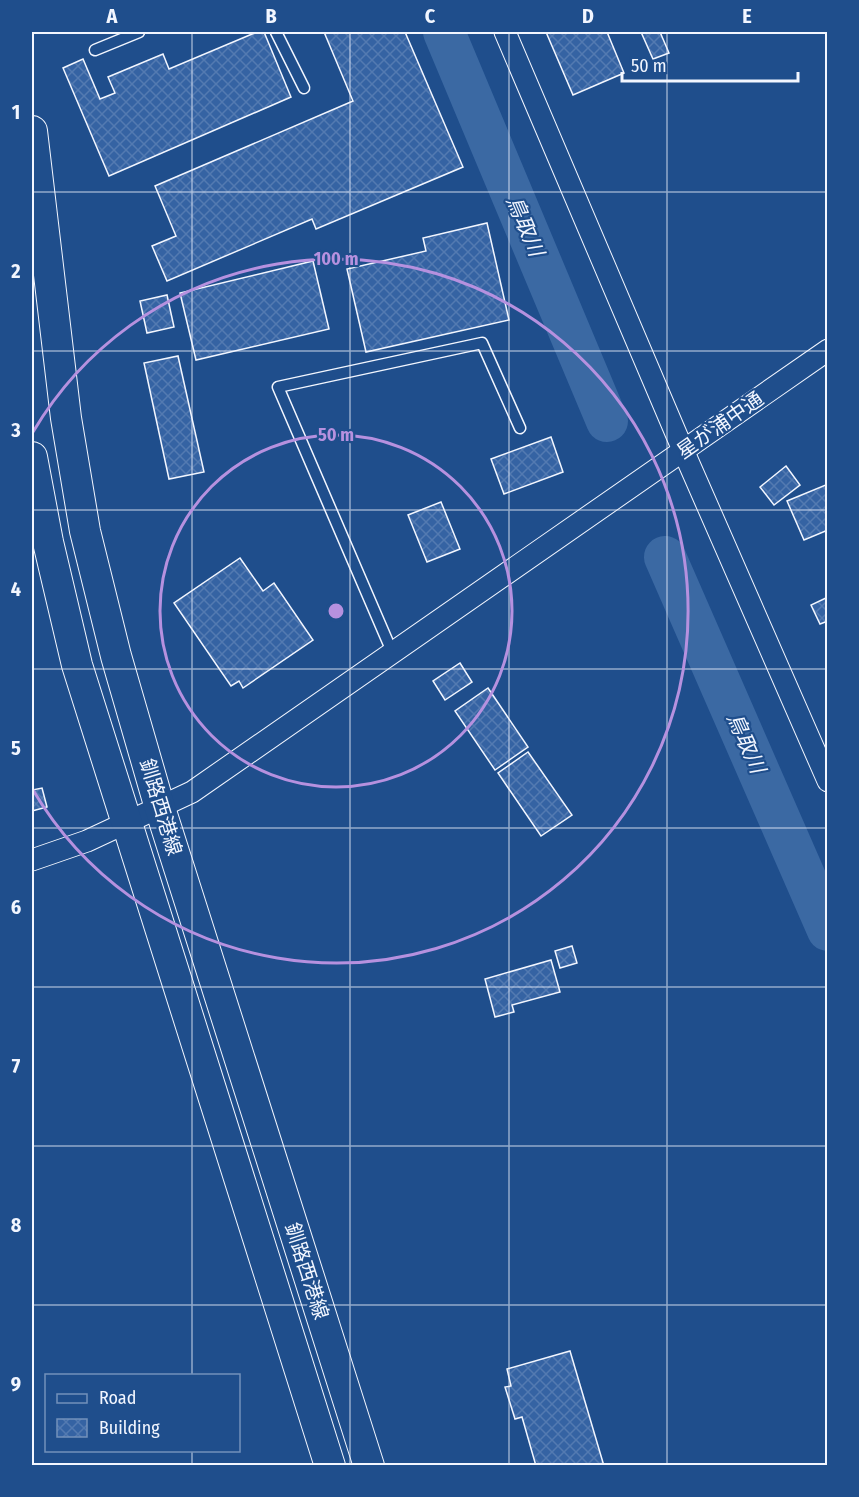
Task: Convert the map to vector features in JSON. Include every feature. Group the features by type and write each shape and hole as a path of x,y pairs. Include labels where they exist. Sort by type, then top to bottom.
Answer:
{"main road":[{"name":"釧路西港線","path":"32,131 57,351 85,531 116,656 160,808 369,1466"},
{"name":"釧路西港線","path":"32,457 48,542 77,665 330,1466"}],"street":[{"path":"506,32 683,450 828,781"},
{"name":"星が浦中通","path":"32,860 87,841 192,792 614,501 683,450 828,350"}],"lane":[{"path":"95,50 139,32"},
{"path":"276,32 304,88"},
{"path":"393,654 278,387 482,343 520,428"}],"building":[{"path":"257,32 264,32 291,97 109,176 63,68 83,59 100,99 115,93 108,77 163,54 169,69"},
{"path":"324,32 405,32 463,167 316,229 312,219 167,281 152,246 176,236 155,186 353,101"},
{"path":"546,32 607,32 624,73 573,95"},
{"path":"641,32 660,32 669,53 653,59"},
{"path":"487,223 509,320 366,352 347,269 426,251 423,238"},
{"path":"313,261 329,329 196,360 180,293"},
{"path":"167,295 174,327 147,333 140,301"},
{"path":"178,356 204,472 169,479 144,363"},
{"path":"551,437 563,472 504,494 491,459"},
{"path":"786,466 800,485 774,505 760,487"},
{"path":"828,484 828,530 804,540 787,501"},
{"path":"441,502 460,549 427,562 408,515"},
{"path":"240,558 263,591 274,583 313,640 243,688 239,681 231,686 174,603"},
{"path":"828,597 828,621 820,624 811,605"},
{"path":"460,663 472,682 445,700 433,681"},
{"path":"488,688 528,747 495,770 455,711"},
{"path":"528,752 572,815 541,836 498,773"},
{"path":"42,788 47,807 32,811 32,790"},
{"path":"572,946 577,963 560,968 555,951"},
{"path":"551,960 560,992 512,1005 514,1012 495,1017 485,979"},
{"path":"570,1351 604,1466 536,1466 522,1417 515,1419 505,1387 511,1386 507,1369"}],"waterway":[{"name":"鳥取川","path":"444,32 607,421"},
{"name":"鳥取川","path":"665,557 828,930"}]}
